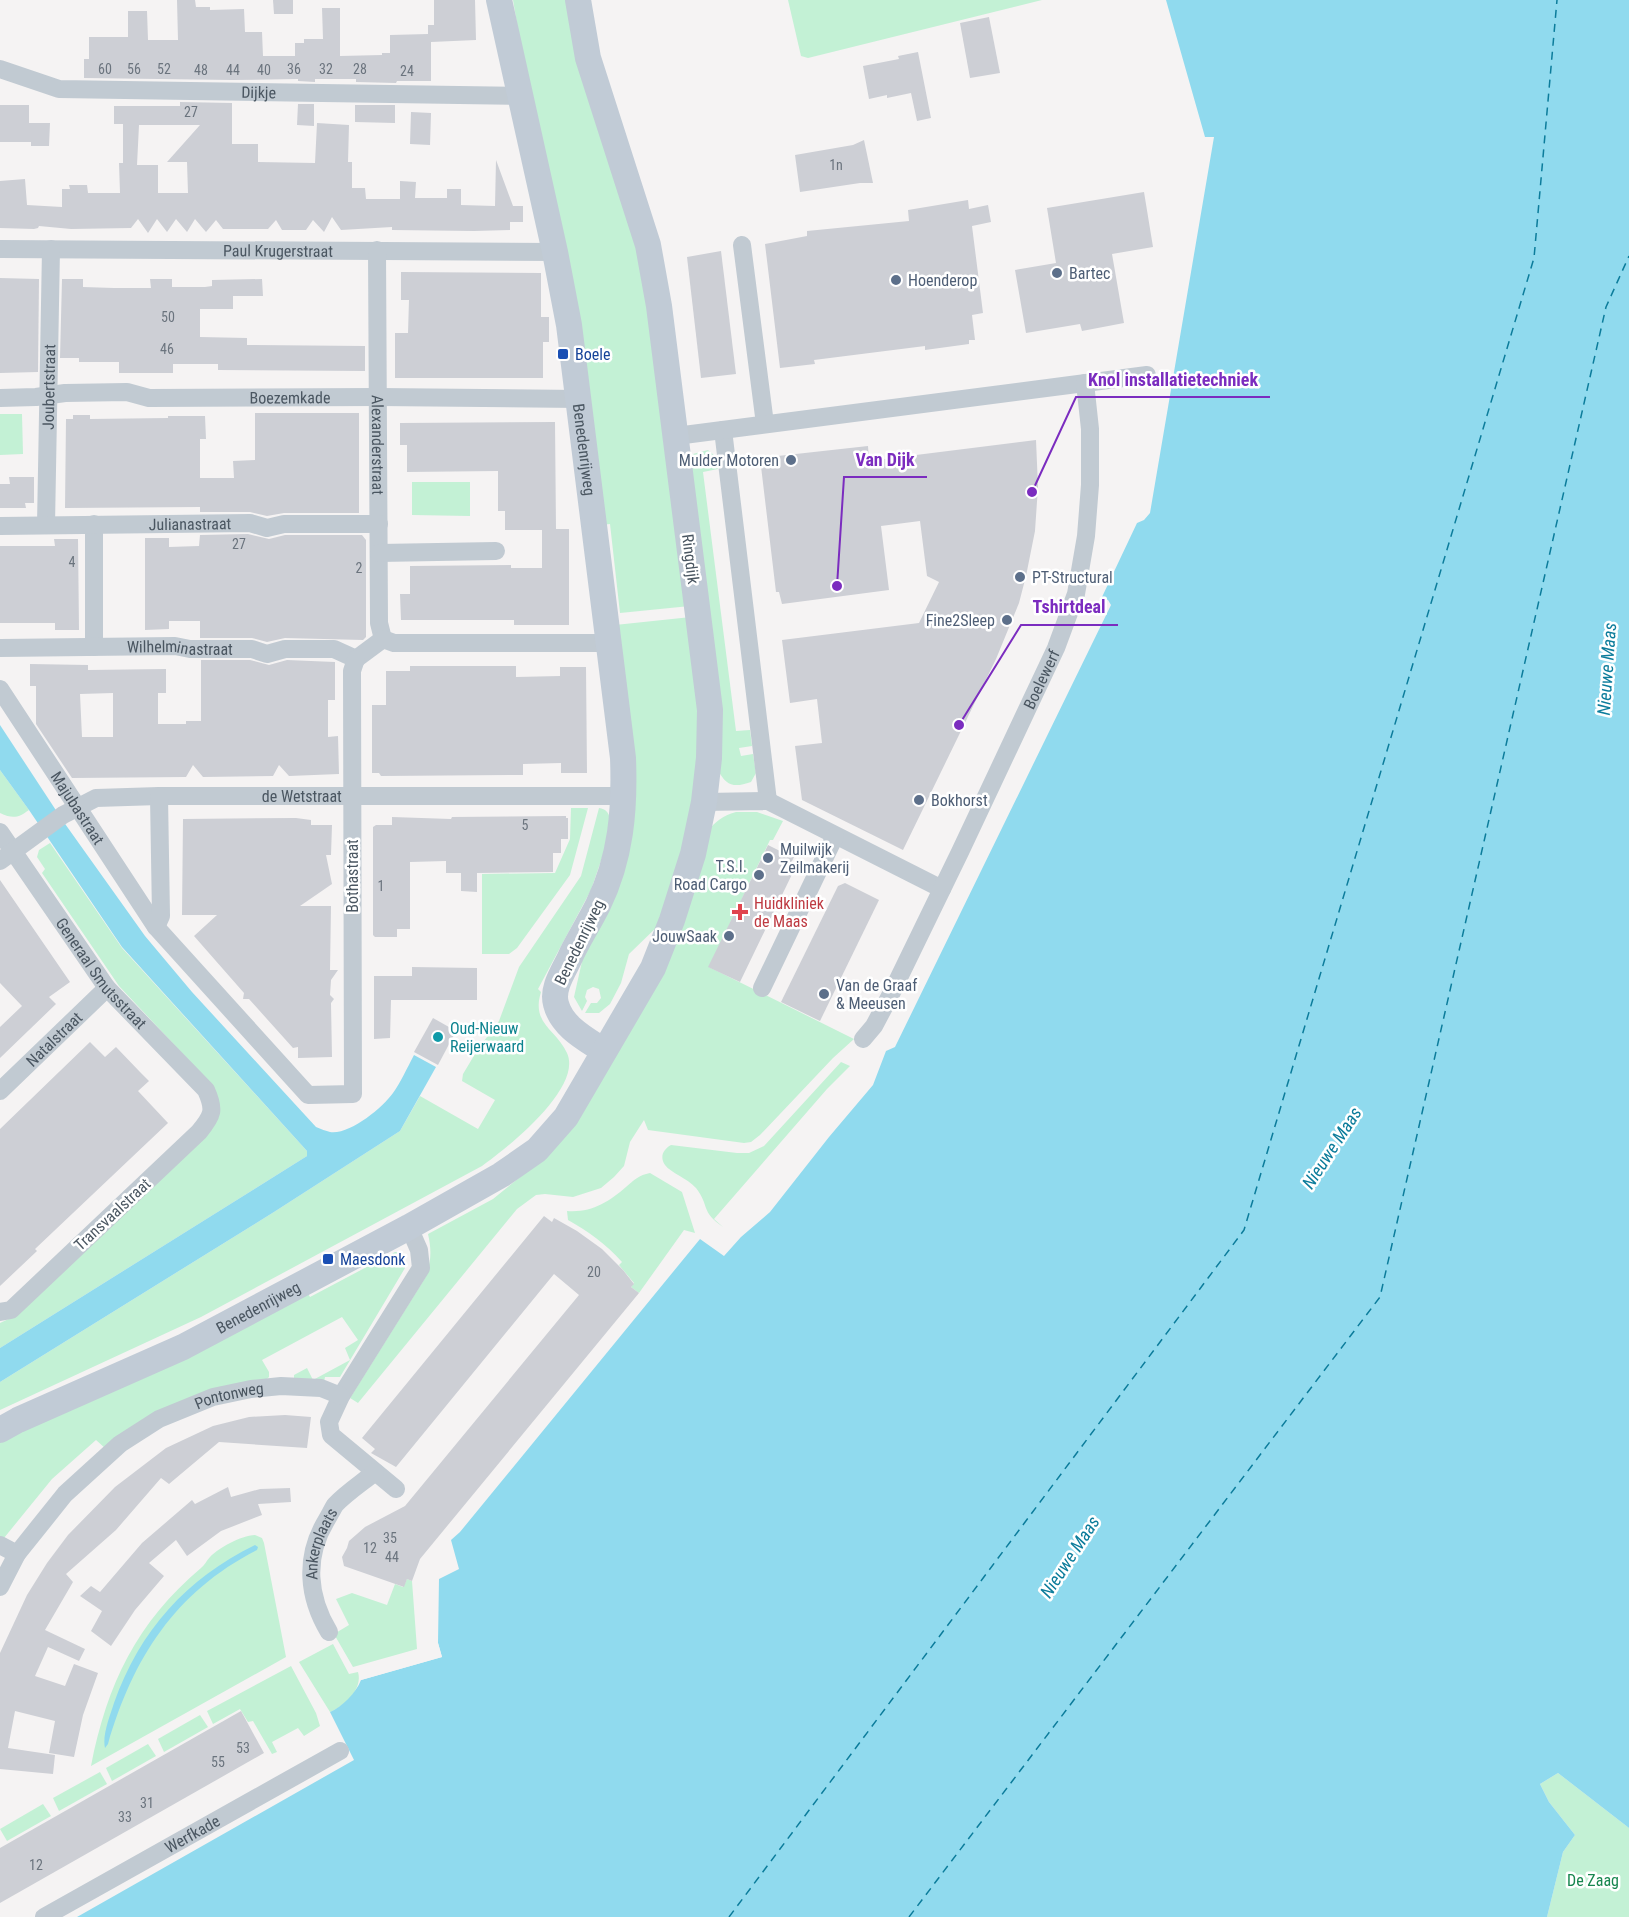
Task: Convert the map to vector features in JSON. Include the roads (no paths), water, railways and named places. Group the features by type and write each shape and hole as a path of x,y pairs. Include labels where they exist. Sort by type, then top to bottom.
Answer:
{"street":[{"name":"Benedenrijweg","path":"0,1430 183,1347 409,1227 501,1175 537,1150 566,1117 604,1050 567,1024 556,1004 555,990 598,904 613,868 621,837 624,796 623,758 569,325 499,0"},
{"name":"Ringdijk","path":"578,0 588,58 648,245 659,306 710,710 709,758 704,802 693,854 672,920 652,968 604,1050"},
{"name":"Dijkje","path":"0,69 59,89 521,96"},
{"path":"742,245 765,424"},
{"name":"Paul Krugerstraat","path":"0,249 555,252"},
{"name":"Joubertstraat","path":"46,525 51,249"},
{"name":"Alexanderstraat","path":"377,250 379,623 383,639"},
{"path":"676,436 1147,375"},
{"name":"Boelewerf","path":"862,1040 874,1026 891,994 942,889 1056,648 1076,594 1086,536 1090,485 1090,429 1085,383"},
{"name":"Boezemkade","path":"0,398 65,393 127,392 149,398 580,399"},
{"path":"723,430 768,801"},
{"name":"Julianastraat","path":"0,526 250,523 267,528 284,524 379,524"},
{"path":"94,524 94,647"},
{"path":"379,553 496,551"},
{"path":"356,659 383,639 394,644 609,643"},
{"name":"Wilhelminastraat","path":"0,648 175,646 190,649 252,649 267,654 285,649 334,649 356,659"},
{"name":"Bothastraat","path":"353,1094 351,797 352,671 356,659"},
{"name":"Majubastraat","path":"0,689 70,811 156,927 308,1095 353,1094"},
{"path":"156,927 161,916 159,796"},
{"name":"de Wetstraat","path":"7,856 70,811 96,798 624,796"},
{"path":"704,802 768,801 942,889"},
{"name":"Generaal Smutsstraat","path":"0,832 7,856 107,988 206,1090 213,1106"},
{"path":"762,988 835,836"},
{"name":"Natalstraat","path":"0,1091 107,988"},
{"name":"Transvaalstraat","path":"0,1312 11,1310 199,1131 209,1119 213,1106"},
{"path":"396,1489 331,1436 329,1422 341,1396 421,1269 419,1250 409,1227"},
{"name":"Pontonweg","path":"0,1587 17,1554 65,1494 120,1444 159,1419 213,1397 251,1389 281,1386 321,1388 341,1396"},
{"name":"Ankerplaats","path":"329,1632 319,1615 314,1597 310,1564 317,1536 336,1505 375,1472"},
{"path":"0,1545 17,1554"},
{"name":"Werfkade","path":"44,1917 340,1751"}],"water":[{"name":"Nieuwe Maas","path":"1166,0 1629,0 1629,1828 1558,1773 1540,1784 1549,1802 1575,1835 1563,1852 1547,1917 77,1917 354,1760 330,1712 348,1699 361,1680 442,1657 438,1643 439,1579 459,1569 451,1540 460,1532 700,1239 724,1256 741,1237 770,1212 873,1085 886,1051 895,1047 1111,605 1102,597 1137,523 1144,520 1150,513 1214,137 1205,137"},
{"path":"0,725 63,821 145,936 192,992 316,1127 338,1132 365,1119 393,1093 414,1055 436,1067 400,1131 0,1382 0,1348 307,1156 307,1151 122,947 0,770"},
{"path":"255,1545 258,1547 257,1550 228,1567 203,1586 180,1607 161,1630 130,1683 105,1748 105,1731 114,1703 137,1652 152,1630 168,1609 187,1591 230,1559"}],"place":[{"name":"Bartec","path":"1057,273"},
{"name":"Hoenderop","path":"896,280"},
{"name":"Boele","path":"563,354"},
{"name":"Mulder Motoren","path":"791,460"},
{"name":"Knol installatietechniek","path":"1032,492"},
{"name":"PT-Structural","path":"1020,577"},
{"name":"Van Dijk","path":"837,586"},
{"name":"Fine2Sleep","path":"1007,620"},
{"name":"Tshirtdeal","path":"959,725"},
{"name":"Bokhorst","path":"919,800"},
{"name":"Muilwijk Zeilmakerij","path":"768,858"},
{"name":"T.S.I. Road Cargo","path":"759,875"},
{"name":"Huidkliniek de Maas","path":"740,912"},
{"name":"JouwSaak","path":"729,936"},
{"name":"Van de Graaf & Meeusen","path":"824,994"},
{"name":"Oud-Nieuw Reijerwaard","path":"438,1037"},
{"name":"Maesdonk","path":"328,1259"}],"park label":[{"name":"De Zaag","path":"1593,1880"}]}
